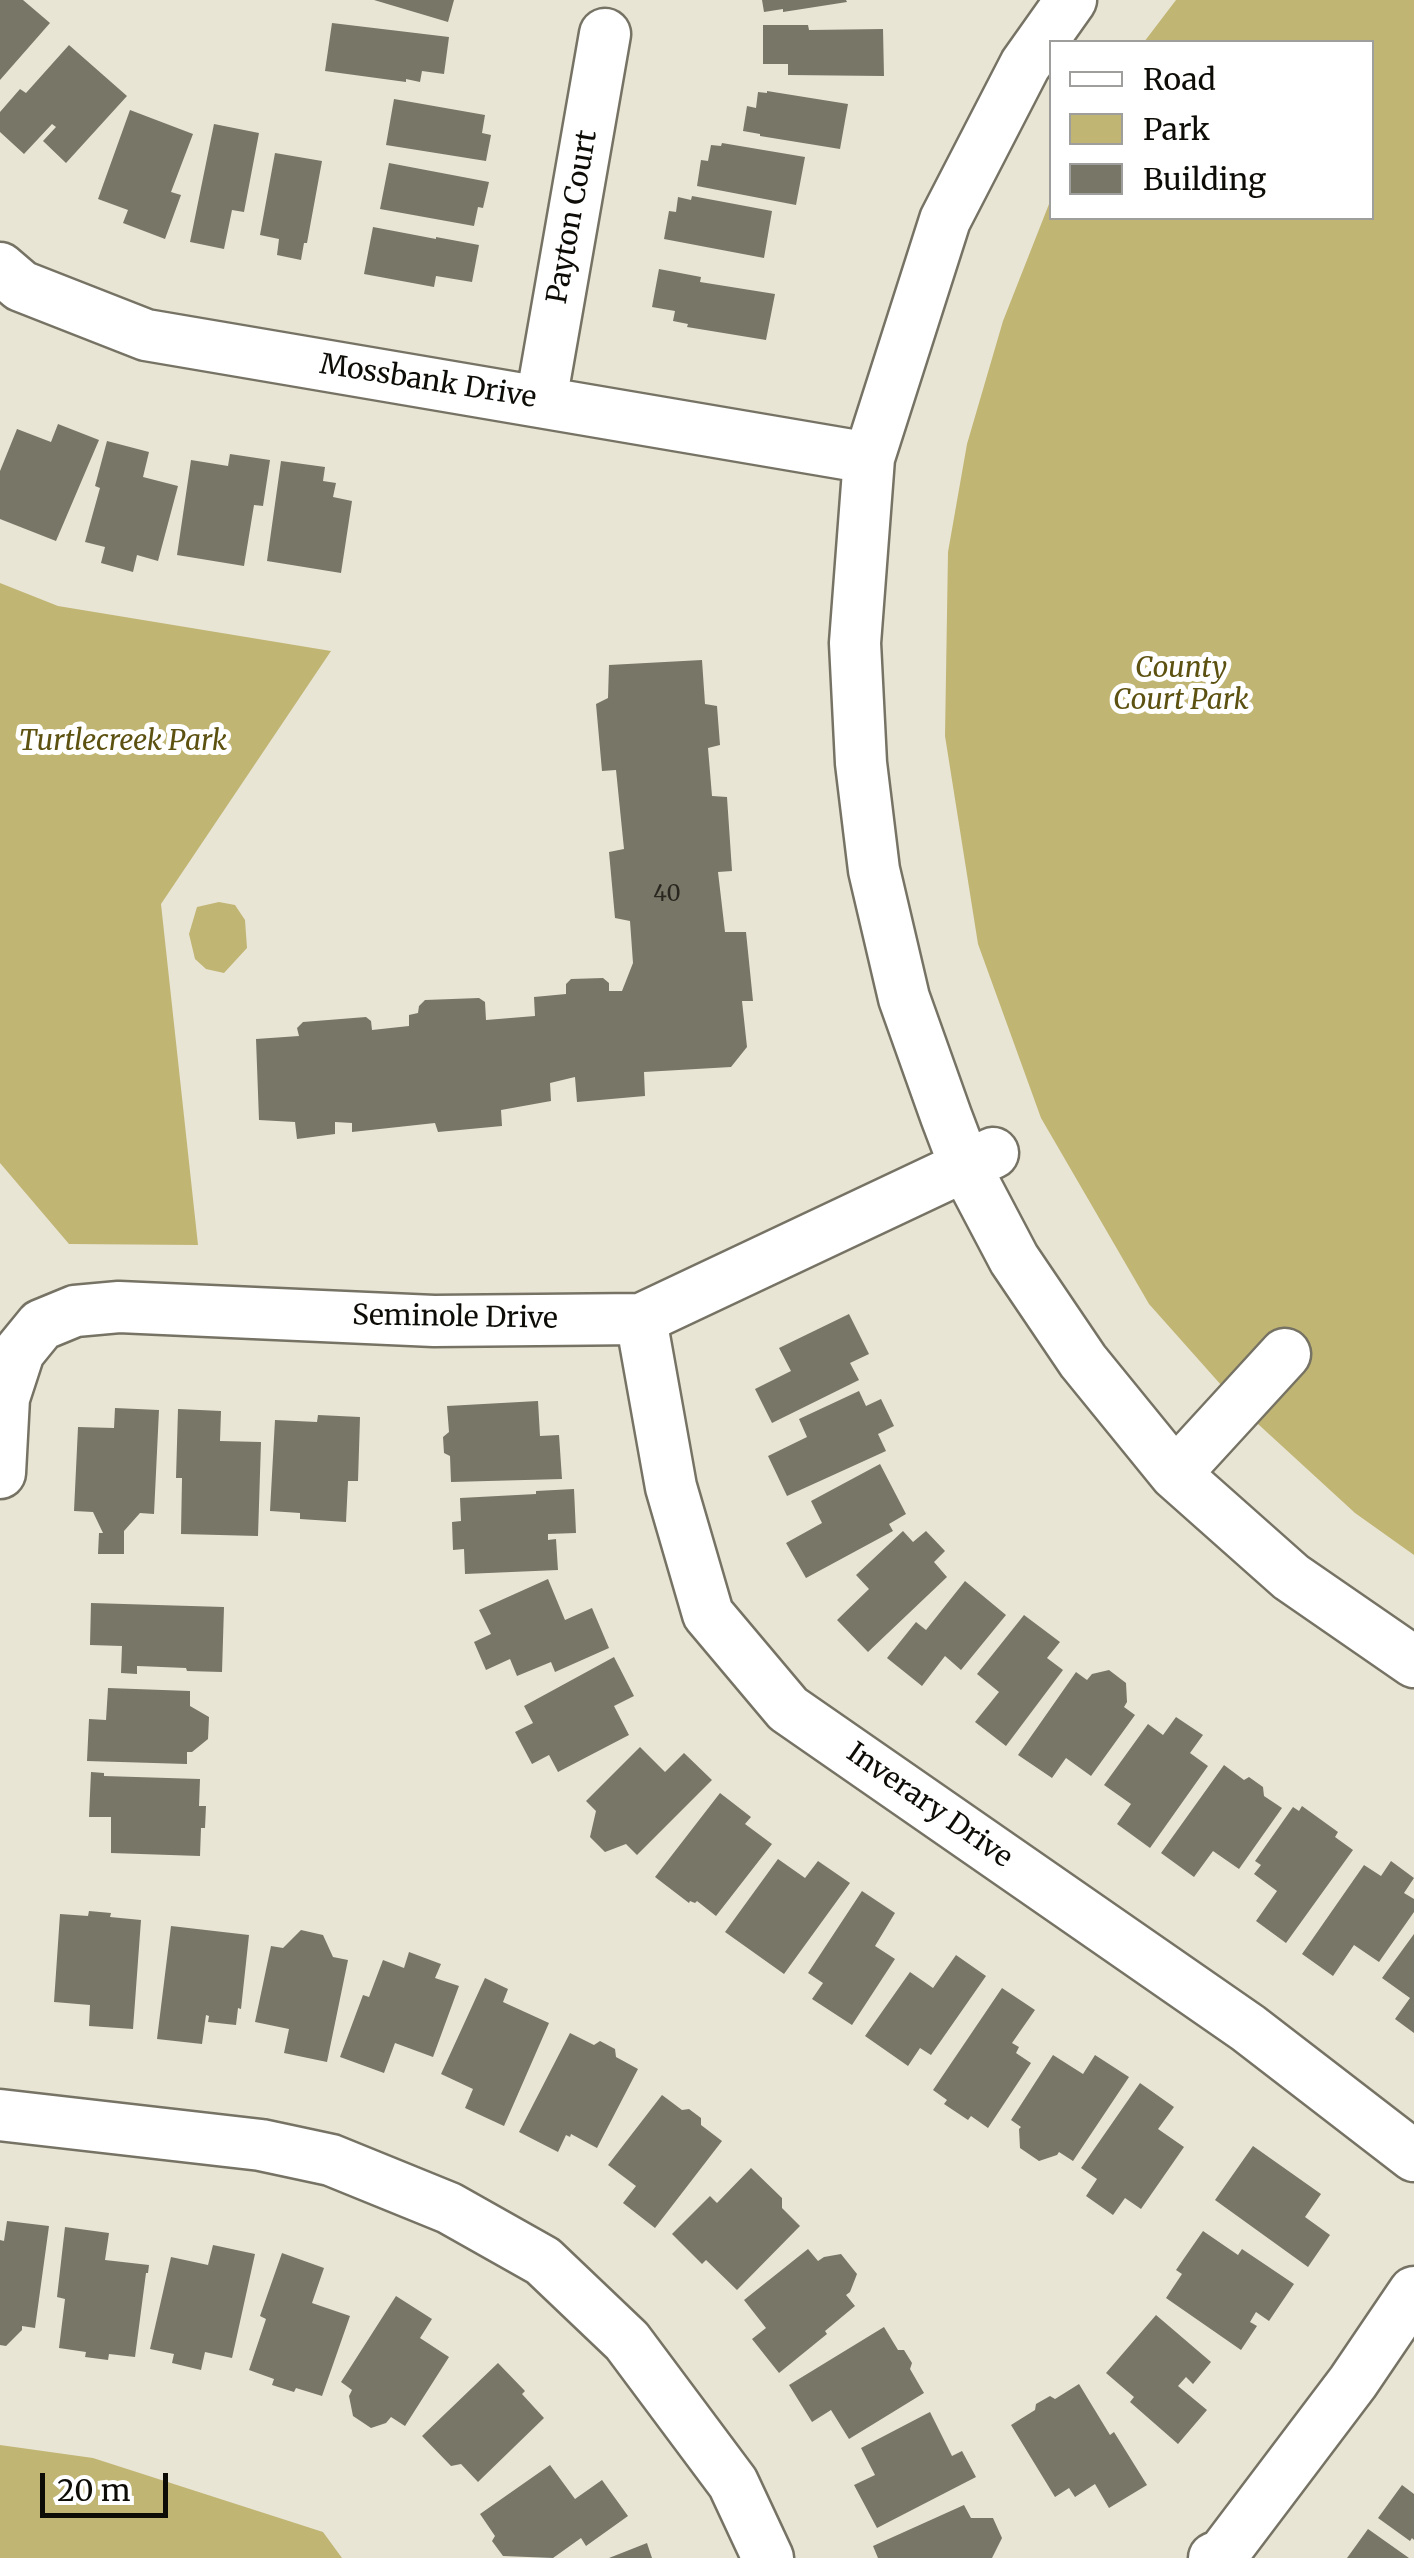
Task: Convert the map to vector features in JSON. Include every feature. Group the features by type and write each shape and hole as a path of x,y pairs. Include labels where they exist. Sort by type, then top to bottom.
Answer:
{"street":[{"path":"1070,0 1024,65 944,220 869,458 855,643 861,763 874,870 904,998 979,1159 1014,1259 1084,1360 1175,1474 1291,1577 1414,1662"},
{"name":"Payton Court","path":"541,401 605,34"},
{"name":"Mossbank Drive","path":"0,268 21,286 146,335 869,458"},
{"name":"Seminole Drive","path":"0,1472 4,1398 19,1352 41,1325 75,1311 129,1307 434,1321 641,1319 979,1159"},
{"name":"Inverary Drive","path":"641,1319 672,1487 708,1614 788,1709 1248,2028 1414,2156"},
{"path":"1175,1474 1285,1354"},
{"path":"0,2116 260,2145 330,2160 449,2208 542,2261 627,2342 733,2483 768,2558"},
{"path":"1214,2558 1222,2554 1353,2382 1414,2292"}],"green space":[{"name":"County Court Park","path":"1176,0 1414,0 1414,1555 1355,1513 1246,1413 1149,1304 1041,1118 978,944 945,736 948,552 967,444 1003,321 1049,204 1049,220 1374,220 1374,40 1146,40"},
{"name":"Turtlecreek Park","path":"0,583 58,606 331,651 161,904 198,1245 69,1244 0,1163"},
{"path":"219,902 235,905 245,920 247,948 224,973 206,969 195,959 189,934 197,907"},
{"path":"0,2445 93,2458 323,2532 342,2558 0,2558"}],"building":[{"path":"0,0 23,0 50,23 0,80"},
{"path":"374,0 454,0 448,22"},
{"path":"762,0 846,0 847,2 764,12"},
{"path":"332,23 449,37 444,74 422,71 420,82 406,82 325,71"},
{"path":"763,25 808,25 809,30 883,29 884,76 788,75 788,64 763,64"},
{"path":"69,45 127,96 66,163 43,141 56,127 52,124 24,154 0,132 0,112 20,89 26,93"},
{"path":"758,92 848,104 840,149 743,131 747,106 756,108"},
{"path":"394,99 485,115 482,133 491,135 486,161 386,145"},
{"path":"130,110 193,134 171,192 181,195 165,239 123,223 128,210 98,199"},
{"path":"214,124 259,133 244,212 232,210 224,249 190,242"},
{"path":"722,143 805,157 796,205 697,186 701,160 708,161 711,145"},
{"path":"275,153 322,161 301,260 277,255 279,239 260,235"},
{"path":"389,163 489,182 474,226 380,209"},
{"path":"692,196 772,211 764,258 664,239 669,211 676,212 678,197 691,200"},
{"path":"373,227 479,245 472,282 436,276 434,287 364,274"},
{"path":"659,269 701,277 700,282 775,294 766,340 687,327 688,324 673,321 675,311 652,307"},
{"path":"58,424 99,440 56,541 0,519 0,471 17,429 51,442"},
{"path":"107,441 149,452 143,477 178,486 158,561 137,555 133,572 101,563 105,547 85,542 100,488 95,486"},
{"path":"230,454 270,460 263,506 254,505 244,566 177,555 191,460 228,466"},
{"path":"281,461 325,467 323,481 336,483 333,497 352,501 341,573 267,561"},
{"path":"702,660 705,704 717,706 720,745 708,748 712,796 727,797 732,871 718,872 725,932 746,932 753,1001 742,1001 747,1047 731,1067 644,1072 645,1096 577,1102 575,1077 550,1083 551,1101 501,1110 502,1126 438,1132 435,1123 352,1132 352,1123 335,1122 335,1134 297,1139 295,1122 259,1120 256,1039 299,1036 297,1028 303,1022 366,1017 372,1030 409,1026 409,1015 418,1013 425,1000 479,998 485,1002 486,1020 535,1016 534,997 566,994 566,984 571,979 603,978 609,983 609,991 622,991 633,963 630,921 615,918 609,852 624,849 616,770 602,771 596,704 608,698 609,665"},
{"path":"849,1314 869,1354 850,1363 859,1380 772,1423 755,1389 791,1371 779,1348"},
{"path":"859,1391 866,1406 881,1399 894,1426 878,1434 886,1451 787,1496 768,1456 807,1437 799,1419"},
{"path":"538,1401 540,1436 559,1435 562,1479 451,1482 450,1456 444,1453 443,1437 449,1432 447,1406"},
{"path":"115,1408 159,1410 154,1514 140,1513 124,1531 124,1554 98,1554 99,1533 103,1533 93,1512 74,1511 78,1427 114,1428"},
{"path":"178,1409 221,1411 220,1441 261,1442 258,1536 181,1534 182,1478 176,1478"},
{"path":"318,1415 360,1417 358,1481 348,1481 346,1522 300,1519 300,1513 270,1511 275,1420 317,1422"},
{"path":"880,1464 906,1514 889,1524 893,1531 806,1578 786,1543 822,1523 811,1501"},
{"path":"574,1489 576,1533 548,1534 548,1540 556,1539 558,1570 465,1574 464,1549 453,1550 452,1522 461,1521 460,1498"},
{"path":"903,1531 913,1542 926,1531 945,1551 934,1562 947,1577 868,1652 837,1620 869,1589 856,1575"},
{"path":"548,1579 565,1620 592,1608 609,1648 555,1672 551,1662 517,1676 510,1659 486,1670 474,1642 491,1634 479,1610"},
{"path":"965,1581 1006,1615 961,1670 945,1656 922,1686 887,1658 916,1622 926,1630"},
{"path":"91,1603 224,1607 222,1672 137,1666 137,1674 121,1673 122,1646 90,1645"},
{"path":"1024,1615 1060,1642 1047,1658 1063,1670 1006,1746 975,1722 999,1692 977,1674"},
{"path":"614,1657 634,1696 614,1706 629,1735 558,1772 549,1755 532,1764 515,1732 533,1723 524,1706"},
{"path":"1109,1670 1126,1683 1124,1707 1135,1715 1091,1776 1066,1758 1052,1778 1018,1755 1076,1672 1087,1680 1092,1674"},
{"path":"108,1688 190,1691 190,1706 209,1717 208,1739 187,1752 187,1764 87,1761 89,1719 106,1720"},
{"path":"1176,1717 1203,1735 1190,1753 1208,1766 1150,1848 1117,1824 1131,1804 1104,1785 1148,1724 1163,1735"},
{"path":"640,1747 665,1772 684,1753 712,1780 637,1855 626,1844 605,1852 590,1837 596,1811 586,1801"},
{"path":"1224,1765 1244,1780 1249,1777 1263,1787 1264,1796 1282,1808 1239,1869 1213,1851 1194,1877 1161,1853"},
{"path":"91,1772 104,1776 200,1779 199,1806 206,1806 200,1856 111,1853 111,1817 89,1817"},
{"path":"720,1793 751,1817 745,1824 772,1844 716,1916 697,1901 689,1903 655,1877"},
{"path":"1302,1806 1338,1832 1335,1837 1353,1850 1286,1943 1256,1921 1277,1891 1254,1874 1261,1865 1255,1861 1293,1807 1299,1811"},
{"path":"778,1859 805,1878 818,1861 850,1883 784,1974 725,1932"},
{"path":"1391,1861 1414,1878 1404,1893 1414,1899 1414,1912 1379,1962 1354,1945 1333,1976 1302,1954 1364,1865 1381,1876"},
{"path":"862,1891 895,1913 875,1946 895,1959 852,2025 812,1999 823,1983 808,1973"},
{"path":"89,1911 141,1920 133,2029 89,2026 90,2005 54,2002 60,1914 88,1916"},
{"path":"171,1926 249,1935 236,2025 208,2022 206,2015 202,2044 157,2039"},
{"path":"301,1930 323,1935 333,1957 348,1960 327,2062 284,2053 289,2029 255,2022 271,1946 283,1948"},
{"path":"1414,1934 1414,2033 1395,2019 1410,1998 1382,1978"},
{"path":"409,1952 441,1964 435,1978 459,1986 433,2057 395,2043 384,2073 340,2057 363,1995 369,1997 383,1960 404,1968"},
{"path":"956,1955 986,1976 931,2055 920,2048 908,2066 865,2036 910,1972 933,1988"},
{"path":"485,1978 508,1989 503,2002 549,2023 504,2126 465,2108 473,2089 441,2074"},
{"path":"1002,1988 1035,2010 1012,2043 1019,2047 1016,2053 1031,2063 988,2128 944,2104 947,2100 933,2090"},
{"path":"570,2033 594,2045 600,2041 615,2049 616,2057 638,2069 597,2148 571,2134 566,2135 558,2152 519,2132"},
{"path":"1053,2055 1083,2074 1095,2055 1129,2077 1073,2161 1059,2152 1039,2161 1020,2148 1021,2127 1011,2120"},
{"path":"1140,2083 1174,2107 1158,2129 1184,2147 1141,2209 1125,2198 1113,2215 1086,2196 1097,2179 1081,2168"},
{"path":"662,2095 701,2118 701,2125 722,2141 655,2228 623,2203 636,2186 608,2165"},
{"path":"1253,2146 1321,2194 1305,2217 1330,2235 1308,2267 1215,2200"},
{"path":"751,2168 782,2198 782,2208 800,2226 737,2290 706,2260 702,2264 672,2234 710,2196 717,2203"},
{"path":"7,2221 49,2226 35,2328 22,2326 6,2346 0,2345 0,2240 4,2241"},
{"path":"65,2227 109,2233 105,2260 149,2265 135,2357 109,2354 108,2360 59,2348 65,2299 57,2297"},
{"path":"1203,2231 1238,2255 1242,2249 1294,2284 1269,2321 1256,2312 1250,2322 1257,2326 1241,2350 1166,2298 1182,2274 1176,2270"},
{"path":"213,2245 255,2254 232,2358 205,2352 201,2370 172,2363 174,2354 150,2349 171,2257 208,2265"},
{"path":"808,2249 818,2261 841,2254 857,2274 846,2295 855,2306 779,2373 752,2339 766,2328 744,2300"},
{"path":"282,2253 324,2268 312,2303 350,2316 322,2396 272,2385 274,2379 249,2370 266,2319 260,2316"},
{"path":"396,2296 432,2319 420,2338 449,2357 405,2426 391,2417 371,2428 353,2416 349,2396 352,2390 341,2382"},
{"path":"1156,2315 1211,2362 1193,2384 1186,2377 1178,2386 1207,2410 1178,2444 1130,2402 1134,2397 1106,2373"},
{"path":"884,2327 898,2350 904,2350 912,2363 910,2369 924,2393 849,2439 831,2410 812,2422 789,2385"},
{"path":"498,2363 544,2418 478,2482 461,2464 451,2466 422,2436"},
{"path":"1079,2384 1147,2485 1109,2508 1095,2484 1075,2497 1069,2488 1055,2497 1011,2425 1035,2410 1036,2404 1050,2396 1055,2399"},
{"path":"930,2412 952,2456 962,2451 976,2477 877,2528 854,2485 875,2475 861,2448"},
{"path":"550,2465 575,2499 602,2480 628,2516 586,2546 581,2538 553,2558 503,2556 480,2514"},
{"path":"1402,2485 1414,2494 1414,2540 1410,2541 1378,2518"},
{"path":"964,2505 971,2518 993,2518 1002,2538 992,2558 878,2558 873,2546"},
{"path":"1368,2529 1409,2558 1347,2558"},
{"path":"647,2543 652,2558 609,2558"}]}
